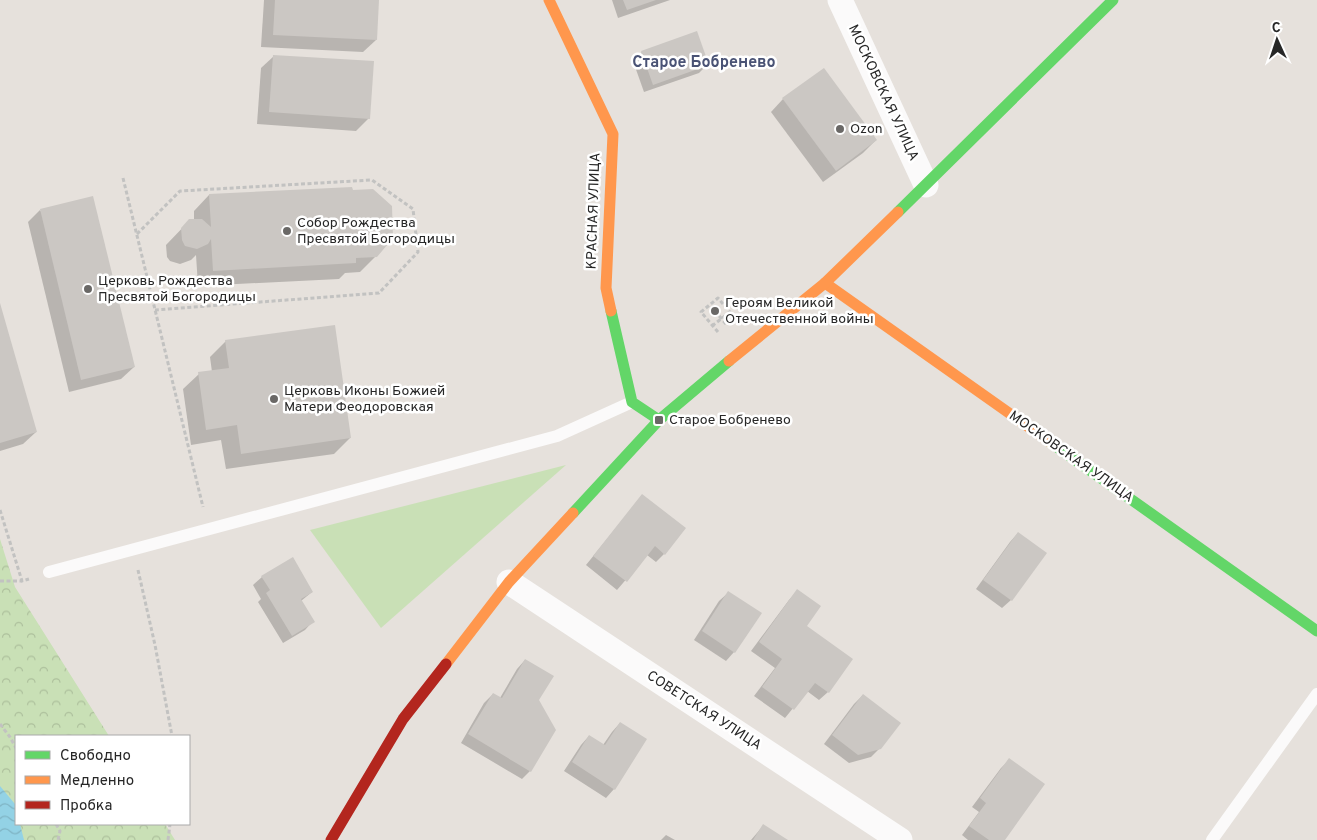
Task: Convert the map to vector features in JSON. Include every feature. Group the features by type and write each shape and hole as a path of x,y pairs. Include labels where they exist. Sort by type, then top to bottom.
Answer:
{"street":[{"name":"КРАСНАЯ УЛИЦА","path":"549,0 613,134 606,288 632,402"},
{"name":"МОСКОВСКАЯ УЛИЦА","path":"840,0 926,185"},
{"path":"331,840 403,719 509,582 659,420 717,370 825,283 1113,0"},
{"name":"МОСКОВСКАЯ УЛИЦА","path":"825,283 1317,631"},
{"path":"632,402 659,420"},
{"name":"СОВЕТСКАЯ УЛИЦА","path":"509,582 900,840"}],"lane":[{"path":"50,572 557,436 632,402"},
{"path":"1212,840 1317,694"}],"path":[{"path":"123,178 209,530"},
{"path":"137,234 180,191 372,180 413,209 418,252 378,293 155,310"},
{"path":"712,326 730,312"},
{"path":"0,510 22,581"},
{"path":"133,550 155,644 172,735"},
{"path":"0,581 22,581 50,572"},
{"path":"0,724 15,746"},
{"path":"10,737 15,737"},
{"path":"57,825 60,831 58,840"},
{"path":"168,840 170,825"}],"green space":[{"path":"566,465 381,628 310,530"},
{"path":"0,539 15,587 108,735 15,735 15,825 166,825 175,840 0,840"}],"water":[{"path":"0,786 15,804 15,825 20,825 24,840 0,840"}],"building":[{"path":"275,0 379,0 377,40 273,35"},
{"path":"623,0 656,0 627,10"},
{"path":"697,31 709,65 653,85 641,51"},
{"path":"273,55 374,61 370,119 269,112"},
{"path":"824,68 877,140 836,171 782,98"},
{"name":"Собор Рождества Пресвятой Богородицы","path":"352,187 353,190 373,189 392,206 393,238 377,257 356,258 356,263 213,271 211,239 208,244 197,249 185,246 182,240 181,228 189,219 202,219 211,227 209,194"},
{"path":"93,196 135,367 81,380 40,209"},
{"path":"0,303 37,432 0,443"},
{"name":"Церковь Иконы Божией Матери Феодоровская","path":"335,325 351,438 241,454 237,425 206,430 198,372 229,368 225,340"},
{"path":"642,494 686,528 665,555 655,546 627,582 593,556"},
{"path":"1018,532 1047,553 1012,601 983,580"},
{"path":"293,557 313,592 301,599 315,622 292,636 266,593 270,590 261,576"},
{"path":"797,589 821,606 807,626 853,659 829,693 815,683 794,710 762,687 782,659 759,642"},
{"path":"728,591 762,613 735,653 702,631"},
{"path":"525,659 554,676 539,700 556,730 531,772 468,734 493,693 502,698"},
{"path":"863,694 901,723 881,749 858,755 832,735"},
{"path":"620,722 647,739 615,790 572,762 589,735 605,745"},
{"path":"1009,758 1045,784 1005,840 989,840 969,826 986,803 980,798"},
{"path":"763,824 788,840 753,840"}],"traffic: fast":[{"path":"898,212 1113,0"},
{"path":"611,311 632,402 659,420"},
{"path":"573,513 659,420 729,361"},
{"path":"1050,442 1317,631"}],"traffic: slow":[{"path":"549,0 613,134 606,288 611,311"},
{"path":"729,361 825,283 898,212"},
{"path":"825,283 1050,442"},
{"path":"446,664 509,582 573,513"}],"traffic: jam":[{"path":"331,840 403,719 446,664"}],"place":[{"name":"Ozon","path":"840,129"},
{"name":"Собор Рождества Пресвятой Богородицы","path":"287,231"},
{"name":"Церковь Рождества Пресвятой Богородицы","path":"88,289"},
{"name":"Героям Великой Отечественной войны","path":"715,311"},
{"name":"Церковь Иконы Божией Матери Феодоровская","path":"274,399"},
{"name":"Старое Бобренево","path":"659,420"}],"district":[{"name":"Старое Бобренево","path":"704,63"}]}
